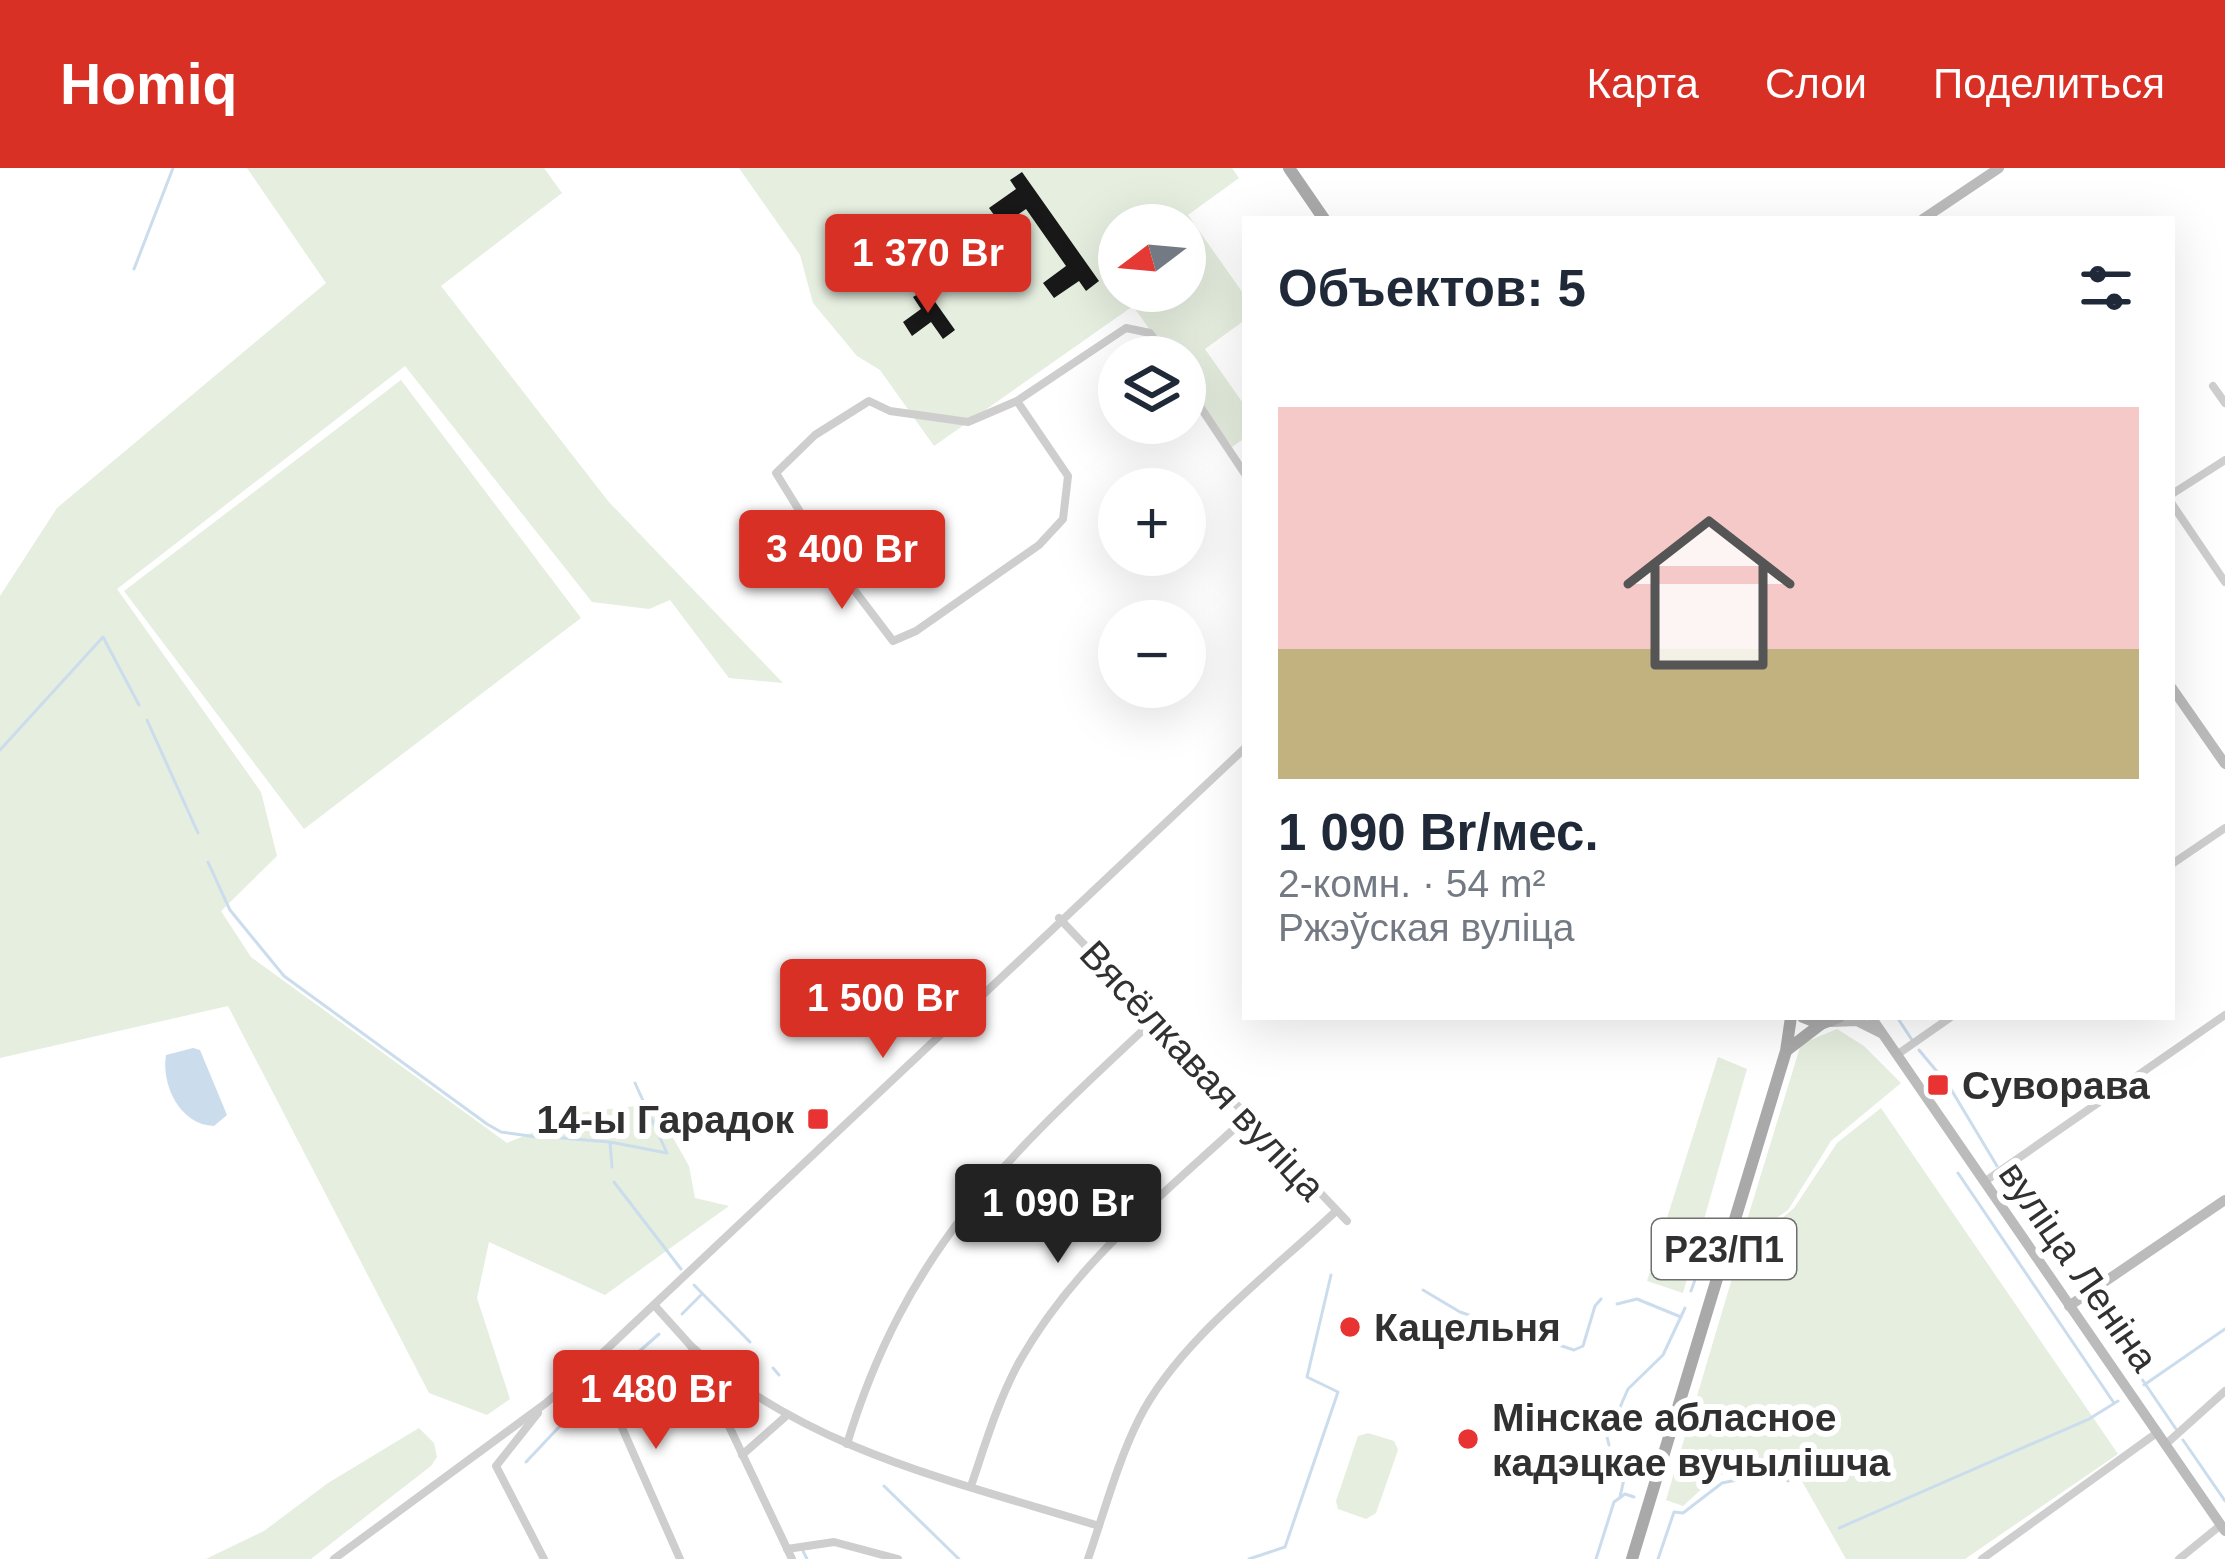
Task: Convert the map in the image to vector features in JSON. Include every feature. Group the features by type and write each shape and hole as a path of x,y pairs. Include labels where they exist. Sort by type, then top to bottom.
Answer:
{"main road":[{"path":"1289,168 1322,216"},
{"path":"1927,216 1999,168"},
{"path":"2175,692 2225,764"},
{"name":"Р23/П1","path":"1629,1559 1786,1051 1791,1020"},
{"name":"вуліца Леніна","path":"1873,1020 2223,1528"},
{"path":"1786,1051 1831,1021 1858,1021 1884,1035"},
{"path":"2069,1306 2225,1200"}],"street":[{"path":"1114,336 1126,328 1153,336"},
{"path":"1017,401 1068,476 1064,519 1039,545 916,631 893,641 824,549 776,473 814,435 869,401 890,411 968,422 1017,401 1098,347"},
{"path":"2213,386 2225,403"},
{"path":"1206,416 1242,470"},
{"path":"2175,492 2225,460"},
{"path":"2175,508 2225,582"},
{"path":"334,1559 593,1362 1242,751"},
{"path":"2175,863 2225,829"},
{"name":"Вясёлкавая вуліца","path":"1059,919 1347,1221"},
{"path":"1984,1181 2225,1015"},
{"path":"847,1444 873,1365 897,1313 946,1235 1041,1125 1155,1019"},
{"path":"1898,1054 1947,1020"},
{"path":"971,1486 996,1410 1018,1364 1076,1279 1246,1117"},
{"path":"1088,1559 1133,1433 1155,1392 1223,1317 1336,1211"},
{"path":"655,1306 691,1346 784,1417 847,1444 1099,1526"},
{"path":"691,1346 789,1554 834,1542 898,1559"},
{"path":"593,1362 680,1559"},
{"path":"1982,1559 2225,1391"},
{"path":"544,1559 496,1466 546,1402"},
{"path":"742,1455 784,1417"},
{"path":"2180,1559 2223,1528"}],"green space":[{"path":"247,168 544,168 562,193 441,286 608,501 783,683 729,678 670,600 649,609 592,602 405,366 117,589 261,792 277,856 221,911 251,957 507,1143 584,1112 654,1104 689,1166 695,1198 729,1206 605,1295 489,1242 477,1298 510,1399 487,1415 429,1393 228,1006 0,1058 0,596 57,508 326,283"},
{"path":"739,168 1232,168 1239,178 1203,204 1098,204 1098,312 1124,312 934,446 880,370 857,356 813,303 800,255"},
{"path":"1206,241 1242,292 1242,322 1206,348 1206,336 1154,336 1137,312 1206,312"},
{"path":"1206,350 1242,402 1242,440 1232,447 1206,410"},
{"path":"401,380 581,618 304,829 124,591"},
{"path":"1837,1029 1864,1046 1901,1083 1831,1141 1788,1210 1740,1243 1801,1044"},
{"path":"1718,1057 1747,1069 1683,1293 1647,1281"},
{"path":"1881,1108 2118,1454 1965,1559 1846,1559 1790,1460 1716,1476 1683,1506 1666,1500 1739,1255 1794,1208 1837,1143"},
{"path":"419,1428 434,1443 437,1457 431,1466 311,1559 206,1559 264,1531 328,1483"},
{"path":"1368,1433 1394,1441 1398,1450 1376,1513 1366,1519 1338,1509 1336,1501 1358,1436"}],"water":[{"path":"200,1050 227,1115 214,1126 191,1119 183,1111 167,1079 166,1055"}],"building":[{"path":"1022,172 1098,282 1086,291 1079,281 1054,298 1043,283 1066,266 1026,209 1002,226 989,208 1016,189 1010,180"},
{"path":"926,289 955,330 943,339 931,322 912,336 903,322 921,309 913,297"}],"waterway":[{"path":"134,269 173,168"},
{"path":"0,750 103,637 139,705"},
{"path":"147,720 198,833"},
{"path":"208,862 230,910 284,976 487,1124 501,1132 537,1137"},
{"path":"1899,1020 1912,1040"},
{"path":"1919,1050 1949,1086 1997,1166"},
{"path":"612,1167 610,1142 667,1153 635,1083"},
{"path":"551,1137 609,1142"},
{"path":"1958,1173 2114,1403"},
{"path":"2003,1176 2081,1290"},
{"path":"614,1182 681,1269"},
{"path":"1691,1291 1707,1246"},
{"path":"1249,1559 1285,1547 1338,1392 1307,1377 1331,1275"},
{"path":"694,1285 750,1342"},
{"path":"1423,1290 1460,1312 1574,1350 1583,1346 1601,1299"},
{"path":"682,1314 702,1294"},
{"path":"1617,1304 1637,1299 1681,1317"},
{"path":"2088,1300 2176,1429"},
{"path":"1609,1445 1607,1437 1628,1389 1663,1355 1685,1308"},
{"path":"2144,1385 2225,1329"},
{"path":"609,1378 659,1334"},
{"path":"773,1368 779,1375"},
{"path":"526,1462 591,1393"},
{"path":"1839,1528 2089,1419 2118,1401"},
{"path":"2183,1440 2225,1501"},
{"path":"1619,1454 1626,1470 1620,1497"},
{"path":"1658,1559 1674,1512 1683,1513 1722,1483 1777,1472 1788,1481"},
{"path":"884,1486 959,1559"},
{"path":"1596,1559 1614,1502 1625,1494 1634,1497"},
{"path":"803,1551 807,1559"}],"place":[{"name":"Суворава","path":"1938,1085"},
{"name":"14-ы Гарадок","path":"818,1119"},
{"name":"Кацельня","path":"1350,1327"},
{"name":"Мінскае абласное кадэцкае вучылішча","path":"1468,1439"}]}
